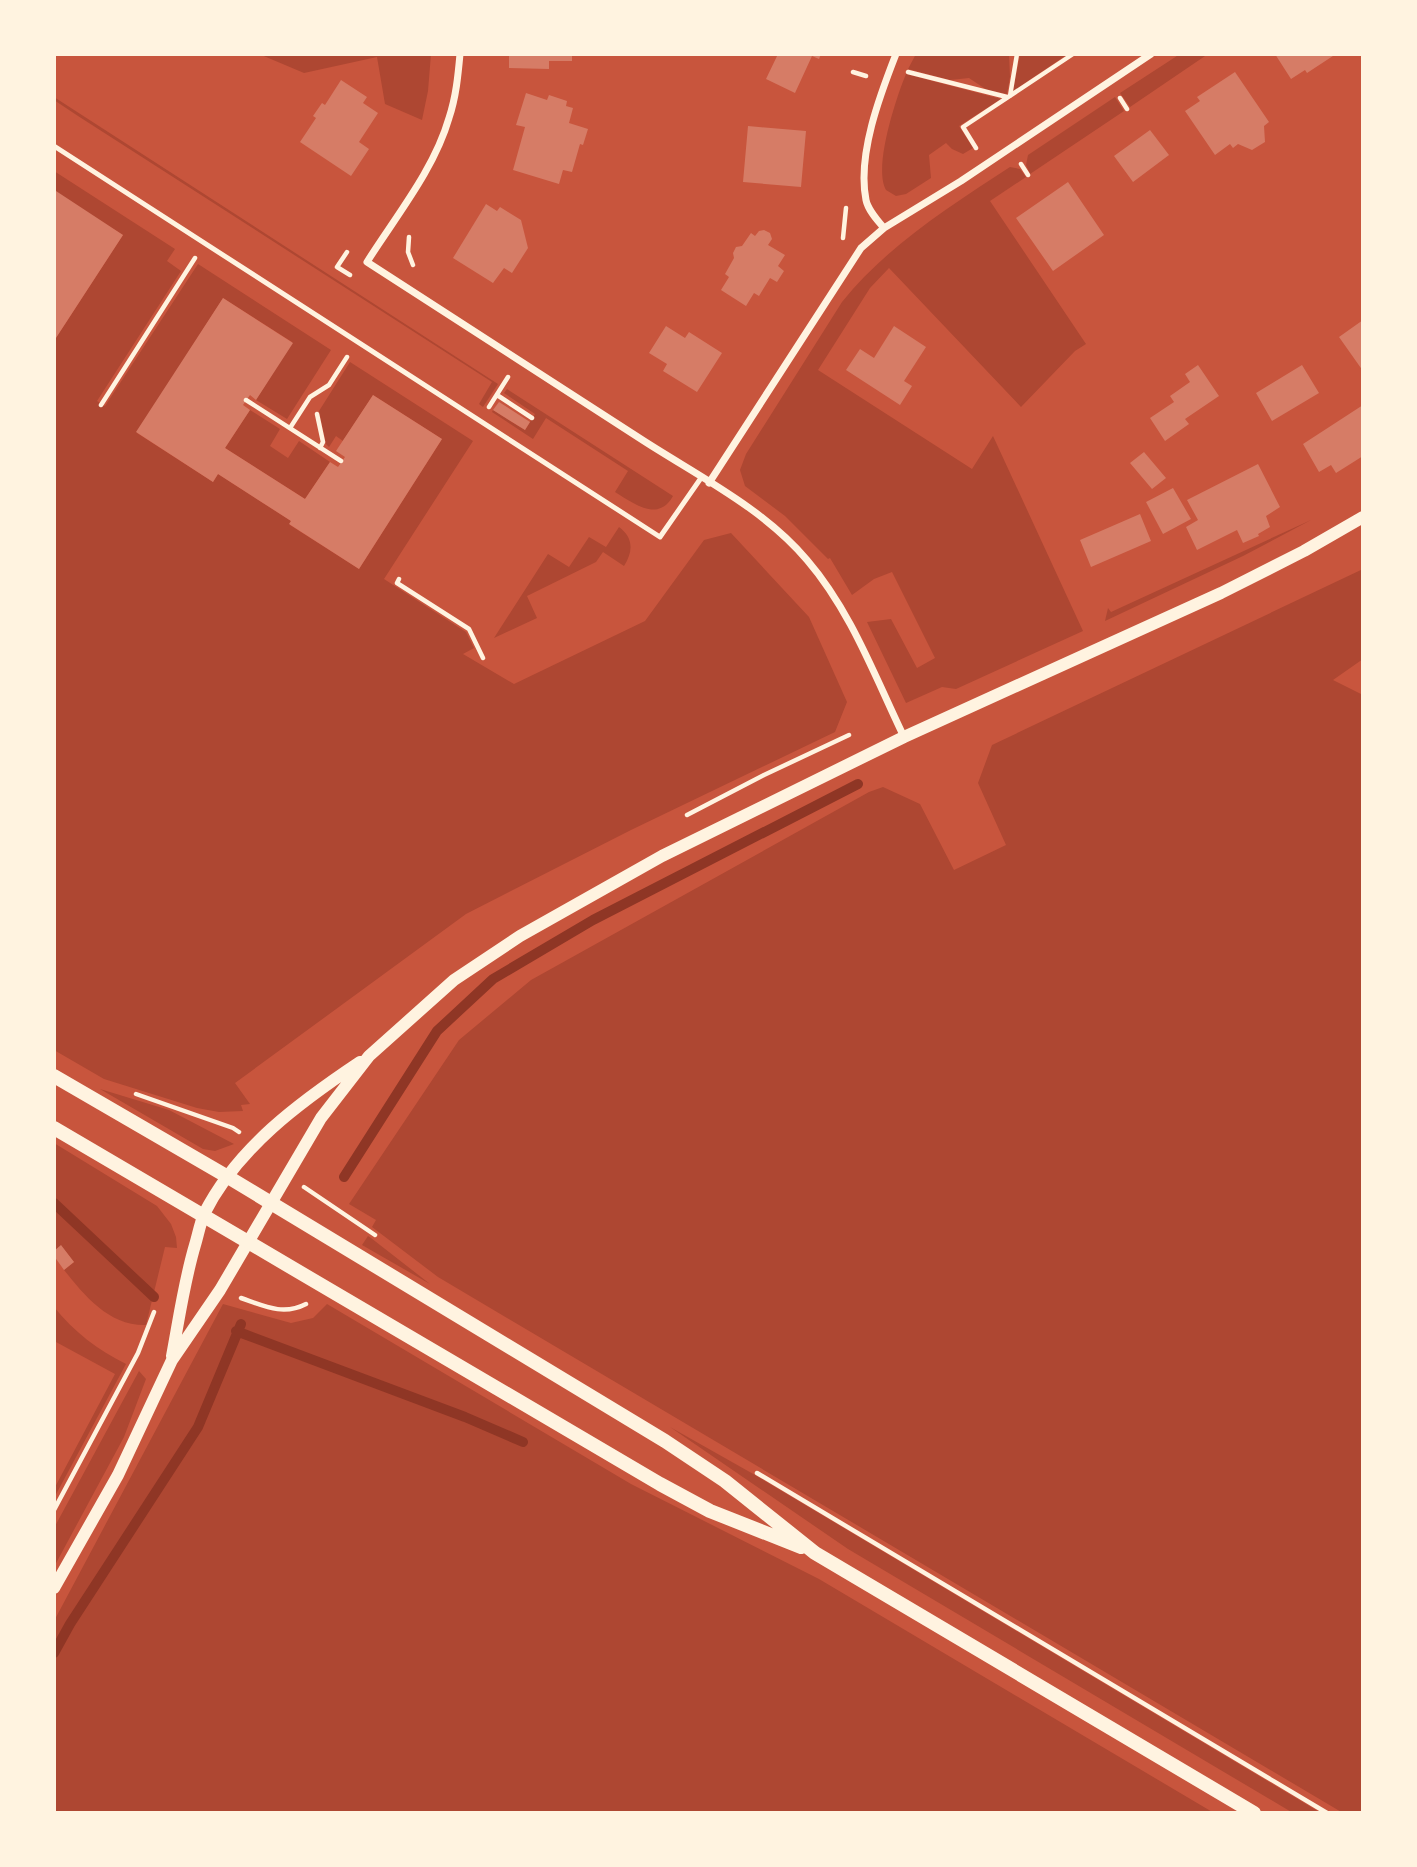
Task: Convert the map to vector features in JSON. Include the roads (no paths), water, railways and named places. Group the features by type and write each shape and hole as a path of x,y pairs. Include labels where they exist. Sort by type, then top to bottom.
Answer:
{"main road":[{"path":"54,1076 228,1177 665,1441 724,1481 815,1553 1254,1813"},
{"path":"54,1128 660,1484 710,1511 815,1553"}],"street":[{"path":"460,54 457,90 442,140 430,165 367,262 705,480 778,531 827,585 846,616 904,737"},
{"path":"884,228 866,202 865,182 871,130 896,54"},
{"path":"705,480 861,248 884,228 961,181 1152,54"},
{"path":"172,1360 186,1275 203,1216 228,1177 253,1145 314,1092 369,1056 454,980 520,936 662,856 904,737 1221,593 1304,551 1363,517"},
{"path":"54,1588 118,1475 172,1360 220,1290 321,1118 369,1056"}],"lane":[{"path":"54,146 660,537 705,480"}],"waterway":[{"path":"344,1177 437,1031 493,979 593,920 858,784"},
{"path":"54,1203 154,1297"},
{"path":"54,1653 198,1427 241,1324"},
{"path":"236,1331 465,1417 523,1442"}]}
